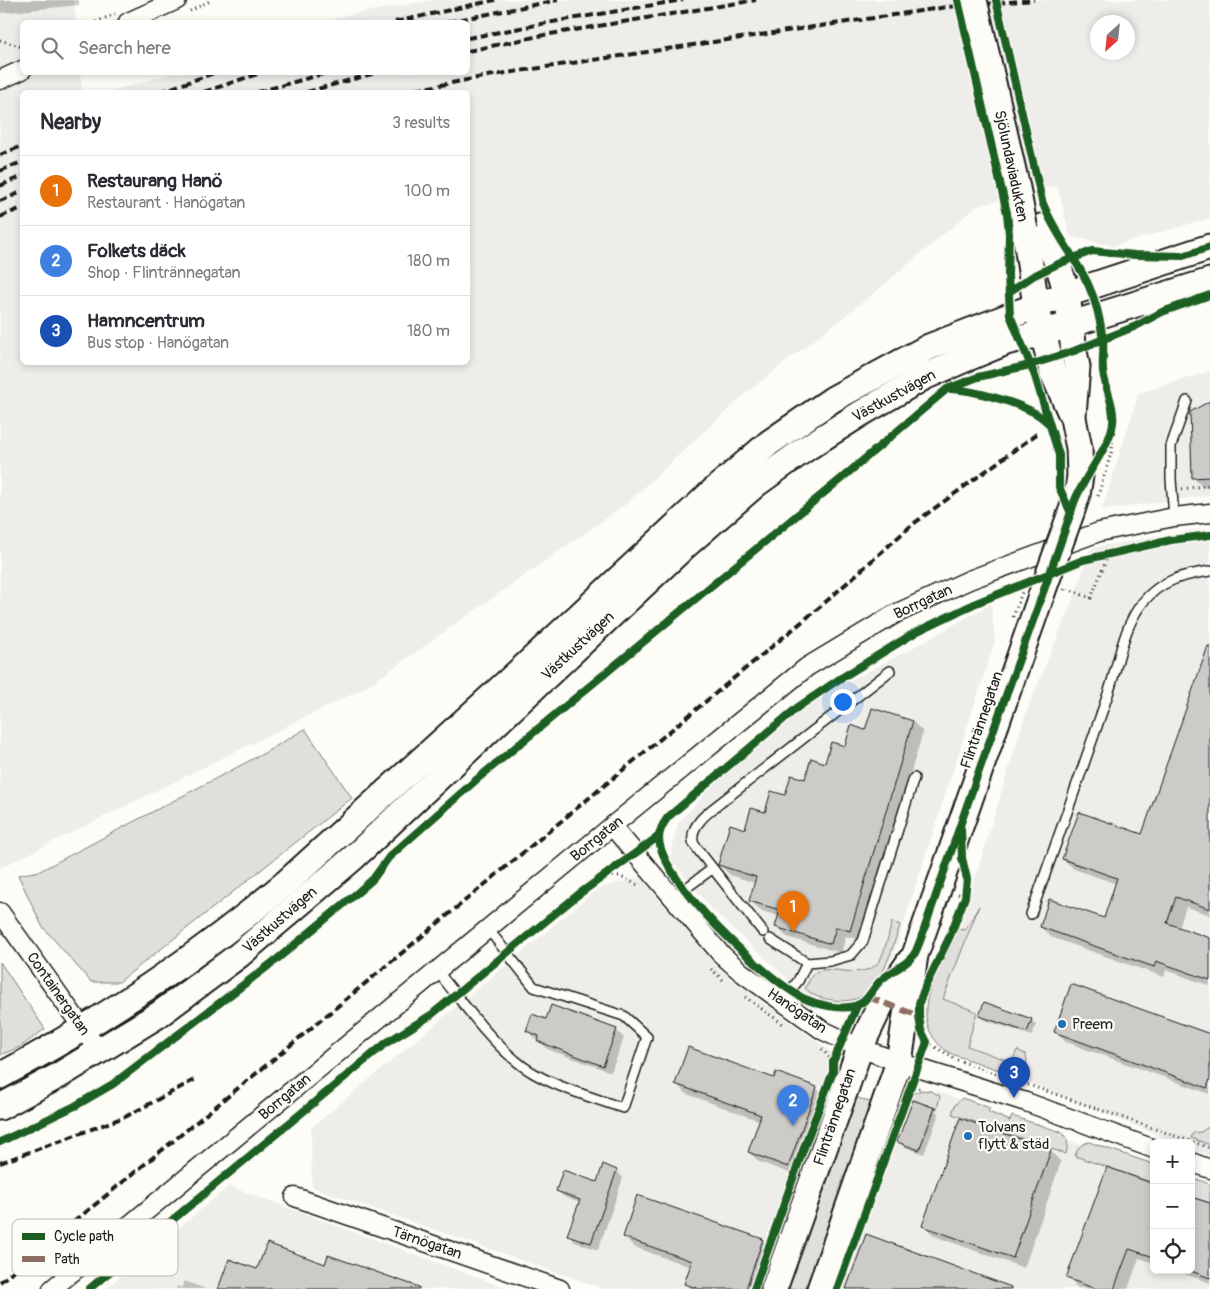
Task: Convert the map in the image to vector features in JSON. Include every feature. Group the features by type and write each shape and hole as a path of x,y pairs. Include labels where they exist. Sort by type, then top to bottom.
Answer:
{"main road":[{"name":"Sjölundaviadukten","path":"974,0 1017,188 1033,229 1058,264 1067,294 1072,324"},
{"name":"Sjölundaviadukten","path":"986,0 1027,186 1033,229 1036,306 1043,333"},
{"name":"Västkustvägen","path":"0,1076 83,1029 184,962 248,915 288,881 524,666 712,492 769,444 833,399 929,347 1067,294 1210,247"},
{"name":"Västkustvägen","path":"0,1107 58,1076 158,1015 239,955 354,856 686,545 756,484 805,449 924,377 1006,342 1043,333 1210,281"},
{"name":"Flintrännegatan","path":"1072,324 1077,367 1073,418"},
{"name":"Flintrännegatan","path":"820,1289 899,1062 915,955 1054,590 1071,513 1077,495 1080,476 1079,448 1073,418 1053,373 1043,333"},
{"name":"Flintrännegatan","path":"774,1289 851,1044 915,955"}],"street":[{"path":"132,20 177,0"},
{"path":"0,80 20,71"},
{"name":"Borrgatan","path":"137,1219 612,826 807,668 894,614 969,580 1099,532 1174,517 1210,514"},
{"name":"Hanögatan","path":"612,826 720,953 742,972 822,1030 851,1044 899,1062 1026,1102 1150,1148"},
{"name":"Containergatan","path":"0,912 99,1051"},
{"path":"1195,1163 1210,1169"},
{"name":"Tärnögatan","path":"295,1198 560,1289"},
{"name":"Borrgatan","path":"52,1289 68,1276"}],"lane":[{"path":"1174,517 1171,446 1187,401"},
{"path":"1031,914 1106,700 1128,630 1142,603 1159,586 1186,575 1210,571"},
{"path":"890,671 701,820 694,830 693,841 712,869 767,935 807,963 852,955 863,941 914,778"},
{"path":"674,897 712,869"},
{"path":"437,971 477,1021 516,1061 552,1083 623,1108 647,1037 624,1016 534,987 488,929"},
{"path":"782,1001 798,981 807,963"}],"path":[{"path":"0,40 20,46"},
{"path":"1102,449 1113,424"},
{"path":"1096,503 1112,450 1113,424"},
{"path":"1172,491 1210,485"},
{"path":"1054,590 1091,598 1109,553"},
{"path":"603,876 636,853"},
{"path":"962,858 967,879"},
{"path":"958,894 965,897"},
{"path":"927,1042 957,1060 1210,1148"},
{"path":"833,1072 833,1062 851,1044"}],"shaded area":[{"path":"0,0 74,0 76,20 20,20 20,75 80,75 82,90 20,90 20,365 470,365 470,90 116,90 165,75 470,75 470,20 332,20 348,15 432,0 1210,0 1210,218 1113,246 1070,236 1057,185 977,206 874,293 747,392 626,504 366,687 0,868"},
{"path":"1210,371 1210,495 1102,510 1139,393"},
{"path":"1210,529 1210,1156 1195,1150 1195,1139 1167,1139 977,1062 934,1024 948,966 1026,713 1073,599 1091,548 1193,530"},
{"path":"991,604 995,641 893,956 859,997 812,1001 713,911 670,858 678,823 774,720 905,652"},
{"path":"305,729 352,798 119,982 91,982 42,926 18,875 40,871 266,752"},
{"path":"640,877 731,979 831,1052 843,1076 760,1289 604,1289 312,1187 311,1128 597,889"},
{"path":"979,906 943,999 977,1012 967,1046 1012,1062 1017,1050 1025,1054 1027,1060 1026,1067 1022,1074 1016,1076 948,1052 934,1038 929,1030 927,1021 926,1003 935,977 958,929 965,930"},
{"path":"892,922 900,925 886,966 871,989 861,996 849,1000 829,1000 814,995 805,988 813,974 819,971 855,972 873,967 882,956"},
{"path":"0,962 45,1029 20,1047 0,1055"},
{"path":"922,1090 931,1091 940,1096 937,1109 911,1099 914,1093"},
{"path":"937,1091 1150,1171 1150,1274 1195,1274 1195,1188 1210,1194 1210,1289 834,1289 897,1111"},
{"path":"852,1096 876,1104 813,1289 782,1289"},
{"path":"962,1098 990,1108 988,1112 1010,1121 1012,1116 1061,1132 1067,1142 1066,1154 952,1114 955,1105"},
{"path":"1210,1126 1210,1145 1191,1138 1193,1133 1201,1132"},
{"path":"1089,1142 1150,1163 1150,1182 1075,1156 1083,1144"},
{"path":"1195,1178 1210,1184 1210,1203 1195,1198"},
{"path":"229,1186 509,1289 106,1289 122,1276 178,1276 178,1229"}],"building":[{"path":"1210,401 1210,477 1192,478 1190,412"},
{"path":"1208,646 1210,647 1210,909 1176,897 1167,923 1210,938 1210,980 1156,961 1154,967 1040,927 1049,899 1104,918 1117,878 1062,859 1079,812 1142,834"},
{"path":"872,708 913,721 850,931 836,927 831,944 775,927 780,910 749,901 756,877 718,865 730,824 745,829 751,808 765,812 771,791 785,795 791,775 805,779 811,758 825,763 831,742 845,746 851,725 865,730"},
{"path":"1071,984 1210,1034 1210,1079 1207,1088 1054,1032"},
{"path":"984,1002 1032,1019 1027,1032 979,1016"},
{"path":"551,1005 617,1029 603,1066 537,1041 539,1036 526,1031 532,1014 546,1019"},
{"path":"688,1047 774,1078 776,1072 817,1087 788,1167 748,1152 761,1115 675,1084"},
{"path":"913,1100 935,1108 919,1150 897,1142"},
{"path":"960,1118 1051,1150 1013,1258 922,1226"},
{"path":"603,1164 617,1170 591,1243 567,1235 580,1200 556,1191 563,1170 597,1182"},
{"path":"1107,1167 1150,1183 1150,1256 1129,1249 1114,1289 1096,1289 1066,1278"},
{"path":"637,1195 763,1239 746,1289 700,1289 684,1284 692,1261 623,1237"},
{"path":"1195,1198 1210,1203 1210,1278 1195,1272"},
{"path":"866,1234 1011,1287 1011,1289 846,1289"},
{"path":"267,1243 325,1264 328,1255 419,1287 419,1289 218,1289 229,1259 257,1269"}],"railway":[{"path":"404,20 495,0"},
{"path":"458,20 558,0"},
{"path":"470,38 683,0"},
{"path":"470,51 544,35 756,0"},
{"path":"414,90 493,75 947,7 1034,0"},
{"path":"166,90 208,75"},
{"path":"210,90 254,75"},
{"path":"265,90 319,75"},
{"path":"314,90 368,75"},
{"path":"0,155 20,147"},
{"path":"0,171 20,163"},
{"path":"0,186 20,177"},
{"path":"0,201 20,193"},
{"path":"0,217 20,209"},
{"path":"77,1219 269,1063 821,606 913,524 1038,433"},
{"path":"0,1163 127,1116 196,1079"},
{"path":"0,1282 12,1272"}],"marked path":[{"path":"868,997 919,1016"}],"cycle path":[{"path":"958,0 1007,213 1010,315 1035,376 1059,455 1059,487 1071,513"},
{"path":"996,0 1042,201 1052,223 1088,284 1098,312 1103,341 1103,371 1113,410 1111,432 1074,503 1062,539 1049,575 986,752 921,939 913,956 905,964 884,977 866,999 855,1006 842,1007 815,1003 786,987 741,950 695,903 677,878 664,856 659,838 662,827 668,817 798,707 838,680 916,632 976,603 1083,560 1171,540 1210,535"},
{"path":"1009,292 1033,276 1092,251 1135,255 1183,256 1210,247"},
{"path":"0,1142 75,1106 113,1084 276,960 373,879 389,857 476,780 947,389 978,377 1030,365 1074,351 1136,326 1162,312 1210,295"},
{"path":"951,389 982,394 1016,404 1035,413 1049,424"},
{"path":"837,1289 927,1042 921,1030 919,1003 950,936 965,897 967,879 962,858 961,829"},
{"path":"174,1219 386,1043 431,1015 579,894 659,836"},
{"path":"754,1289 807,1139 833,1072 833,1062 857,1006"},
{"path":"89,1289 105,1276"}],"place":[{"name":"Restaurang Hanö","path":"793,932"},
{"name":"Preem","path":"1062,1024"},
{"name":"Hamncentrum","path":"1014,1098"},
{"name":"Folkets däck","path":"793,1126"},
{"name":"Tolvans flytt & städ","path":"968,1136"}]}
